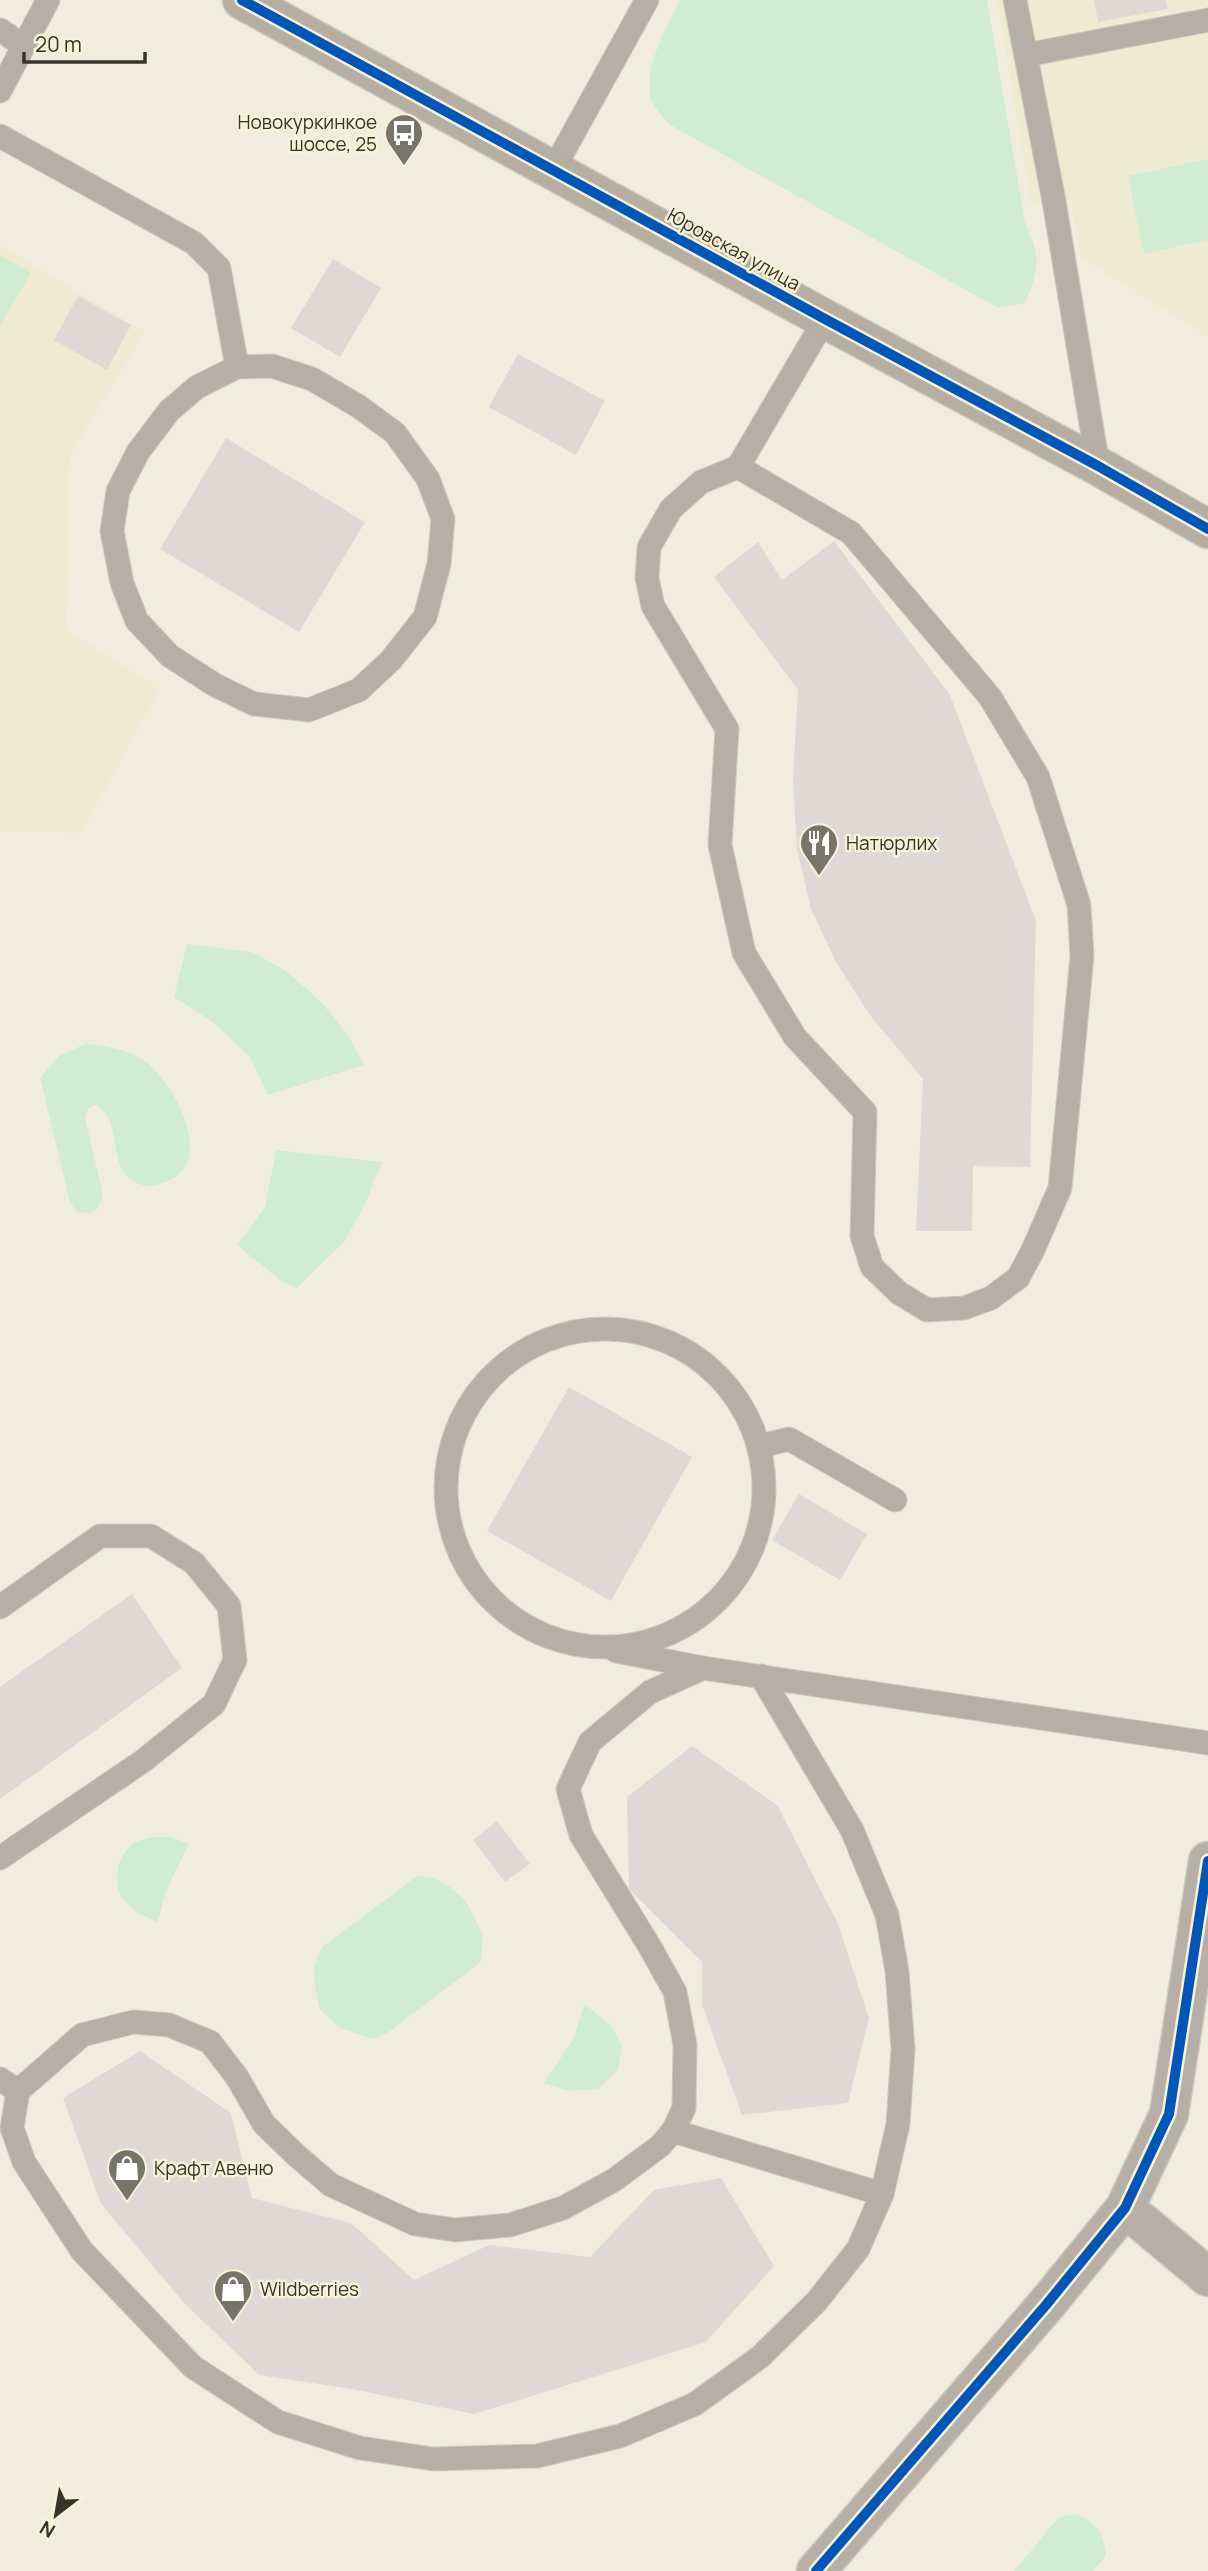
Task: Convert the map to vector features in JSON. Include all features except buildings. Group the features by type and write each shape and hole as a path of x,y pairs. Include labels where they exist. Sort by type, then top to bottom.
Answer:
{"street":[{"name":"Юровская улица","path":"242,0 1098,466 1208,529"},
{"path":"816,2571 1046,2305 1125,2208 1169,2115 1208,1861"},
{"path":"1125,2208 1208,2277"}],"lane":[{"path":"0,91 48,0"},
{"path":"553,170 647,0"},
{"path":"1015,0 1054,201 1098,466"},
{"path":"1026,55 1208,20"},
{"path":"0,30 24,46"},
{"path":"0,136 194,243 219,268 237,367"},
{"path":"738,467 851,533 990,698 1038,777 1079,905 1082,956 1060,1188 1033,1251 1018,1278 990,1298 964,1308 927,1310 899,1293 872,1267 862,1236 865,1112 794,1037 744,953 720,845 727,729 653,606 647,578 649,547 671,509 701,482 738,467 825,319"},
{"path":"272,366 312,379 368,412 395,433 428,479 443,519 439,564 425,617 391,660 359,690 309,710 254,704 215,685 170,656 137,621 122,583 112,531 118,491 138,452 169,411 197,387 237,367 272,366"},
{"path":"602,1648 664,1638 703,1615 742,1572 760,1534 766,1492 760,1446 743,1407 705,1363 663,1339 611,1328 577,1328 519,1353 492,1375 461,1418 446,1472 450,1527 464,1563 498,1607 541,1635 602,1648 703,1668 1208,1743"},
{"path":"760,1446 789,1439 894,1500"},
{"path":"0,1606 100,1536 151,1536 194,1563 229,1605 236,1660 214,1704 143,1760 0,1858"},
{"path":"703,1668 650,1692 590,1742 568,1789 581,1835 650,1947 674,1992 685,2045 684,2108 673,2131 660,2146 614,2180 563,2208 510,2225 455,2230 415,2224 331,2185 264,2124 237,2077 210,2042 169,2025 134,2022 82,2035 9,2085 12,2128 24,2162 82,2251 193,2367 278,2422 360,2448 433,2459 537,2456 620,2436 695,2404 760,2357 817,2301 859,2249 882,2194 898,2124 903,2049 897,1971 887,1915 852,1830 761,1676"},
{"path":"673,2131 882,2194"}],"shaded area":[{"path":"997,0 1208,0 1208,337 1080,257 1071,199 1031,205"},
{"path":"0,245 145,332 70,455 66,629 160,689 81,833 0,831"}],"green space":[{"path":"680,0 987,0 1025,222 1036,254 1034,280 1025,303 998,308 670,125 653,104 649,79 656,51"},
{"path":"1208,159 1208,240 1144,254 1128,176"},
{"path":"0,255 31,273 0,326"},
{"path":"187,944 251,952 285,970 321,1002 346,1032 364,1065 268,1095 250,1057 214,1023 174,997"},
{"path":"85,1044 132,1054 158,1073 179,1105 190,1142 189,1158 181,1172 158,1185 139,1184 126,1175 120,1165 110,1121 104,1112 95,1105 88,1109 85,1118 103,1195 98,1208 89,1213 77,1212 70,1202 40,1078 59,1056"},
{"path":"276,1150 382,1162 365,1204 344,1242 296,1289 280,1280 237,1245 265,1207"},
{"path":"152,1837 171,1837 189,1844 165,1893 158,1922 140,1914 129,1905 120,1894 117,1878 120,1861 129,1847"},
{"path":"417,1876 435,1878 466,1901 483,1935 481,1962 389,2032 373,2039 340,2028 320,2010 314,1966 322,1947"},
{"path":"584,2004 611,2025 622,2046 618,2070 598,2089 569,2091 544,2083 574,2038"},
{"path":"1076,2514 1090,2522 1103,2540 1106,2556 1093,2571 1014,2571 1059,2517"}],"cycle path":[{"path":"242,0 1098,466 1208,529"},
{"path":"816,2571 1046,2305 1125,2208 1169,2114 1208,1861"}],"place":[{"name":"Новокуркинкое шоссе, 25","path":"404,167"},
{"name":"Натюрлих","path":"819,877"},
{"name":"Крафт Авеню","path":"127,2202"},
{"name":"Wildberries","path":"233,2323"}]}
